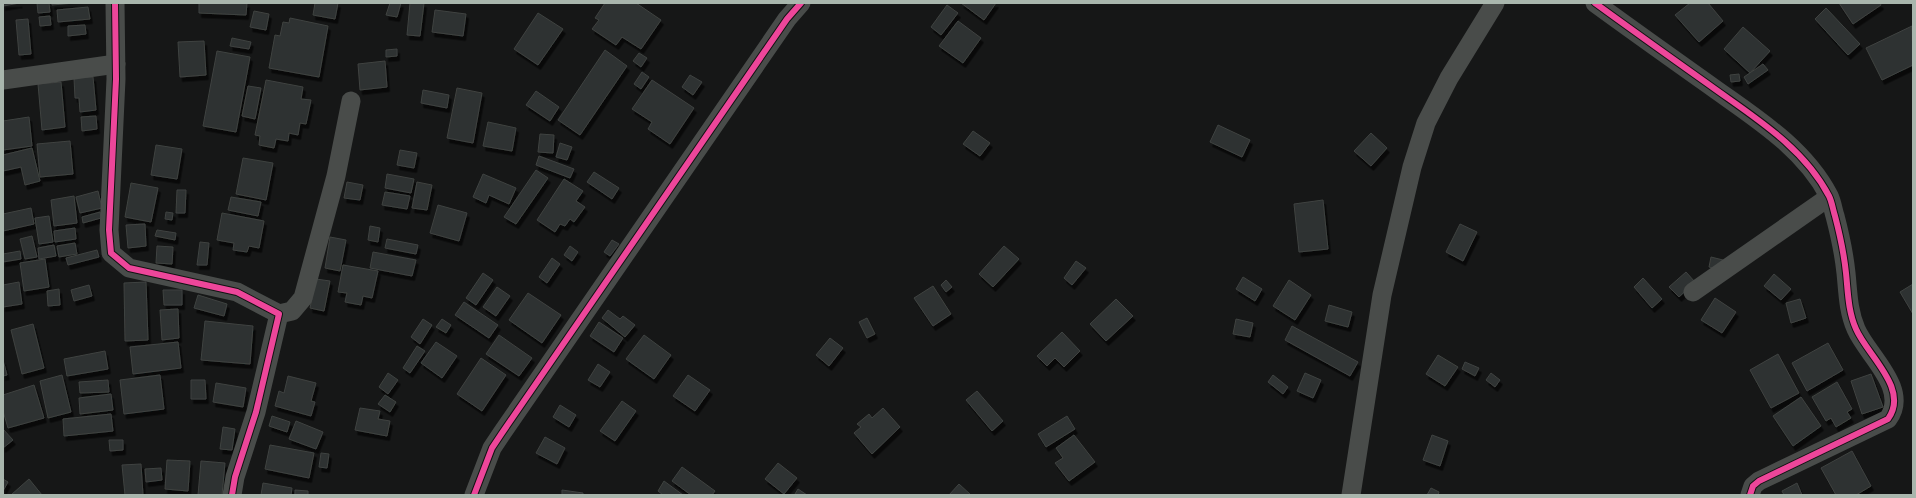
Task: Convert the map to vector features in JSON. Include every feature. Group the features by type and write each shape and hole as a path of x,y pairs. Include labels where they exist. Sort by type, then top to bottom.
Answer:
{"street":[{"path":"115,3 116,64 109,230 111,253 129,268 237,292 279,314 292,311 303,298 336,176 351,102"},
{"path":"474,495 490,453 502,433 787,19 800,3"},
{"path":"1351,495 1382,295 1412,167 1426,123 1449,78 1495,3"},
{"path":"1595,3 1770,129 1798,153 1829,197 1844,253 1851,319 1857,332 1881,365 1893,391 1896,403 1894,411 1888,419 1759,481 1753,486 1750,495"},
{"path":"3,80 116,64"},
{"path":"1693,292 1829,197"},
{"path":"232,495 235,477 256,412 279,314"}],"building":[{"path":"3,3 20,3 3,6"},
{"path":"37,3 49,3 50,12 38,13"},
{"path":"52,3 75,3 52,5"},
{"path":"199,3 247,3 246,15 199,13"},
{"path":"315,3 338,3 335,19 313,15"},
{"path":"390,3 401,3 397,17 386,15"},
{"path":"410,3 424,3 420,36 407,35"},
{"path":"605,3 636,3 661,20 641,49 622,37 616,45 592,29 599,20 595,18"},
{"path":"961,3 996,3 984,20"},
{"path":"1690,3 1708,3 1723,21 1699,42 1675,15"},
{"path":"1839,3 1880,3 1881,5 1853,24"},
{"path":"947,5 958,13 941,35 931,27"},
{"path":"88,7 90,19 58,22 57,10"},
{"path":"1826,8 1860,44 1848,55 1815,19"},
{"path":"435,10 466,14 463,36 432,32"},
{"path":"254,11 269,14 266,30 250,27"},
{"path":"538,13 563,29 538,65 514,49"},
{"path":"50,16 51,25 40,26 39,17"},
{"path":"290,18 328,26 319,77 269,68 275,35 280,36 283,22 289,23"},
{"path":"28,19 31,54 19,55 16,20"},
{"path":"958,21 981,38 963,63 939,46"},
{"path":"85,25 86,34 68,36 68,26"},
{"path":"1912,26 1913,65 1882,80 1866,48"},
{"path":"1743,27 1770,51 1750,73 1724,49"},
{"path":"232,38 251,42 249,49 230,46"},
{"path":"204,41 206,75 180,77 178,42"},
{"path":"397,49 397,56 386,57 386,50"},
{"path":"605,50 627,66 580,135 558,120"},
{"path":"217,51 250,57 236,132 203,126"},
{"path":"639,53 647,58 641,67 633,61"},
{"path":"385,61 387,87 360,90 358,64"},
{"path":"1763,64 1768,70 1748,84 1744,77"},
{"path":"642,72 649,77 641,89 634,84"},
{"path":"1739,74 1740,81 1731,82 1730,75"},
{"path":"690,75 702,82 693,95 682,87"},
{"path":"93,77 96,110 80,112 79,98 75,98 74,78"},
{"path":"266,80 303,87 301,99 311,100 306,124 300,123 298,135 289,133 288,141 276,139 274,148 259,145 260,136 255,135"},
{"path":"652,80 694,108 670,144 648,129 652,122 632,109"},
{"path":"61,82 65,127 42,130 38,84"},
{"path":"248,86 261,88 255,119 242,116"},
{"path":"457,88 482,93 473,143 447,138"},
{"path":"423,90 449,95 447,108 421,103"},
{"path":"536,91 559,107 550,121 526,105"},
{"path":"96,116 97,129 82,131 81,117"},
{"path":"29,117 32,146 3,150 3,121"},
{"path":"488,122 516,128 512,151 483,146"},
{"path":"1218,125 1250,140 1242,157 1210,142"},
{"path":"973,131 990,143 980,156 963,144"},
{"path":"1371,133 1387,148 1371,166 1354,151"},
{"path":"540,134 554,135 553,153 538,152"},
{"path":"70,141 73,174 40,177 37,144"},
{"path":"560,143 572,147 567,160 556,157"},
{"path":"156,145 182,149 177,179 151,175"},
{"path":"32,148 40,181 25,185 21,167 3,171 3,155"},
{"path":"400,150 417,153 414,168 397,165"},
{"path":"539,156 574,169 570,178 536,165"},
{"path":"243,158 273,163 266,200 236,194"},
{"path":"536,170 548,178 516,224 504,217"},
{"path":"594,172 619,188 612,199 587,182"},
{"path":"387,174 414,179 411,193 385,188"},
{"path":"483,174 516,188 509,204 489,195 486,203 473,197"},
{"path":"564,179 583,191 576,201 585,207 574,222 570,219 565,226 560,224 555,232 537,220"},
{"path":"347,182 363,185 360,200 344,198"},
{"path":"417,182 432,185 427,210 412,208"},
{"path":"131,183 158,188 151,222 125,217"},
{"path":"177,190 186,190 185,213 176,213"},
{"path":"98,191 102,208 80,213 76,197"},
{"path":"385,192 410,196 407,209 382,205"},
{"path":"74,196 77,223 54,226 51,200"},
{"path":"231,197 261,202 258,216 228,210"},
{"path":"1323,200 1328,249 1299,252 1294,204"},
{"path":"438,205 467,213 459,241 430,233"},
{"path":"31,208 34,224 3,231 3,214"},
{"path":"100,212 101,218 83,223 82,217"},
{"path":"166,212 173,213 172,220 165,219"},
{"path":"222,213 264,221 259,248 249,246 247,252 233,250 234,243 217,240"},
{"path":"49,216 53,242 39,244 35,218"},
{"path":"145,224 146,246 128,248 126,225"},
{"path":"1460,224 1477,232 1463,261 1446,252"},
{"path":"370,226 380,228 378,242 368,240"},
{"path":"75,228 76,239 55,242 54,231"},
{"path":"157,230 176,233 175,240 155,236"},
{"path":"32,236 37,257 25,259 20,239"},
{"path":"330,237 346,240 340,271 325,268"},
{"path":"387,239 418,245 416,254 385,248"},
{"path":"612,240 619,244 610,256 604,252"},
{"path":"200,242 209,243 207,265 197,265"},
{"path":"75,243 77,254 59,257 57,246"},
{"path":"54,245 56,256 39,259 38,248"},
{"path":"157,246 173,247 172,264 156,263"},
{"path":"570,246 578,252 572,261 564,255"},
{"path":"1004,246 1019,259 993,287 979,274"},
{"path":"97,250 99,257 68,265 66,258"},
{"path":"20,251 21,259 3,262 3,254"},
{"path":"373,252 416,260 412,276 370,268"},
{"path":"1711,257 1723,260 1720,270 1709,267"},
{"path":"552,258 560,264 547,283 539,277"},
{"path":"45,259 49,287 24,291 20,263"},
{"path":"1076,261 1086,268 1072,285 1064,278"},
{"path":"343,265 378,271 372,298 363,296 361,305 345,302 347,293 338,292"},
{"path":"1686,272 1695,282 1679,297 1669,287"},
{"path":"483,273 493,280 476,305 466,298"},
{"path":"1774,274 1791,289 1781,300 1764,286"},
{"path":"1243,277 1262,289 1255,301 1236,289"},
{"path":"1643,278 1662,299 1652,308 1634,287"},
{"path":"316,279 330,281 324,311 310,308"},
{"path":"946,280 952,287 946,292 941,285"},
{"path":"1289,280 1311,295 1295,320 1273,306"},
{"path":"19,282 22,304 3,307 3,285"},
{"path":"146,282 148,340 125,341 124,283"},
{"path":"1913,284 1913,314 1900,292"},
{"path":"89,285 92,296 74,301 71,290"},
{"path":"933,286 951,314 933,326 914,298"},
{"path":"497,287 510,296 496,316 483,307"},
{"path":"59,289 60,305 48,306 47,291"},
{"path":"163,290 182,290 182,305 164,305"},
{"path":"528,293 561,315 542,343 509,320"},
{"path":"198,295 227,304 224,316 194,308"},
{"path":"1715,298 1736,312 1722,333 1701,320"},
{"path":"1116,299 1133,316 1106,341 1090,324"},
{"path":"1800,299 1806,318 1791,323 1786,303"},
{"path":"464,302 498,325 489,338 455,315"},
{"path":"1329,305 1352,312 1348,327 1325,321"},
{"path":"178,309 179,338 162,340 160,310"},
{"path":"608,310 620,319 623,316 635,325 625,337 602,318"},
{"path":"867,318 875,334 867,338 859,322"},
{"path":"423,319 432,325 420,344 411,337"},
{"path":"442,319 451,325 446,333 436,327"},
{"path":"1236,319 1253,323 1250,337 1233,334"},
{"path":"205,321 253,326 250,364 201,360"},
{"path":"599,322 623,338 614,352 590,336"},
{"path":"33,324 44,368 22,374 11,330"},
{"path":"1292,326 1358,362 1350,376 1285,340"},
{"path":"1062,332 1080,351 1064,367 1055,358 1047,366 1037,356"},
{"path":"499,335 532,358 519,376 486,354"},
{"path":"644,335 671,355 654,379 626,359"},
{"path":"830,338 843,348 829,366 816,355"},
{"path":"178,342 181,368 133,374 130,347"},
{"path":"436,342 457,356 442,378 421,363"},
{"path":"1828,343 1843,370 1807,391 1792,363"},
{"path":"417,346 425,351 410,373 403,368"},
{"path":"105,351 108,369 67,376 64,359"},
{"path":"1778,354 1799,393 1771,408 1750,370"},
{"path":"1438,355 1458,367 1445,386 1426,374"},
{"path":"481,358 506,375 482,411 457,394"},
{"path":"3,360 7,375 3,376"},
{"path":"1465,362 1479,368 1475,376 1462,369"},
{"path":"598,364 610,372 600,387 588,380"},
{"path":"388,373 398,380 388,394 379,387"},
{"path":"1305,373 1321,380 1313,398 1297,391"},
{"path":"1491,373 1500,380 1495,387 1486,380"},
{"path":"1871,374 1883,407 1862,414 1851,381"},
{"path":"62,375 71,412 48,418 40,381"},
{"path":"160,375 164,409 124,414 120,380"},
{"path":"688,375 710,390 695,411 673,396"},
{"path":"1273,375 1288,387 1283,394 1268,382"},
{"path":"288,376 316,383 311,401 315,402 311,416 275,406 279,391 284,393"},
{"path":"108,380 109,392 80,393 79,382"},
{"path":"191,380 205,380 206,399 191,399"},
{"path":"1837,382 1852,409 1847,412 1851,418 1836,427 1831,418 1826,421 1812,397"},
{"path":"216,383 246,388 243,407 213,402"},
{"path":"34,385 44,418 8,428 3,411 3,395"},
{"path":"977,391 1003,421 992,431 966,400"},
{"path":"111,394 113,410 80,414 79,398"},
{"path":"385,395 396,402 390,412 378,404"},
{"path":"1801,397 1821,426 1793,446 1773,416"},
{"path":"622,401 636,411 615,441 600,431"},
{"path":"560,405 576,415 569,427 553,417"},
{"path":"360,408 380,411 378,419 390,421 387,436 355,430"},
{"path":"883,408 900,427 872,454 854,433 861,427 857,424 869,414 872,418"},
{"path":"111,414 113,431 64,436 63,419"},
{"path":"272,416 290,422 287,432 269,426"},
{"path":"1067,416 1075,429 1046,447 1038,434"},
{"path":"296,421 323,432 316,449 289,439"},
{"path":"223,427 235,429 232,450 220,449"},
{"path":"3,429 13,440 3,448"},
{"path":"1074,435 1095,462 1069,481 1055,463 1063,458 1056,448"},
{"path":"1432,435 1448,441 1440,466 1423,460"},
{"path":"545,437 565,448 557,464 536,453"},
{"path":"109,440 123,440 123,450 110,451"},
{"path":"270,445 314,453 309,478 265,469"},
{"path":"1852,451 1871,486 1856,495 1836,495 1821,468"},
{"path":"321,453 329,454 327,468 319,467"},
{"path":"167,460 190,461 188,491 165,489"},
{"path":"201,461 225,463 222,495 198,495"},
{"path":"778,463 797,478 784,494 765,479"},
{"path":"141,464 143,495 125,495 122,465"},
{"path":"682,467 715,491 712,495 691,495 672,481"},
{"path":"161,468 162,480 146,482 145,469"},
{"path":"3,479 8,482 3,491"},
{"path":"29,479 42,495 11,495"},
{"path":"664,481 683,495 663,495 658,491"},
{"path":"263,483 292,488 291,495 261,495"},
{"path":"1797,483 1802,495 1784,495 1782,491"},
{"path":"959,484 971,495 949,495"},
{"path":"1431,488 1439,492 1438,495 1427,495"},
{"path":"798,489 807,495 796,495 795,494"},
{"path":"295,490 308,491 308,495 295,495"},
{"path":"562,490 583,493 583,495 562,495"}],"cycle path":[{"path":"115,3 116,79 109,230 111,253 129,268 237,292 279,314 256,412 235,477 232,495"},
{"path":"474,495 492,448 787,19 801,3"},
{"path":"1595,3 1759,120 1791,147 1818,178 1830,198 1837,223 1843,252 1853,322 1861,339 1884,372 1894,396 1893,408 1888,419 1759,481 1753,486 1750,495"}]}
